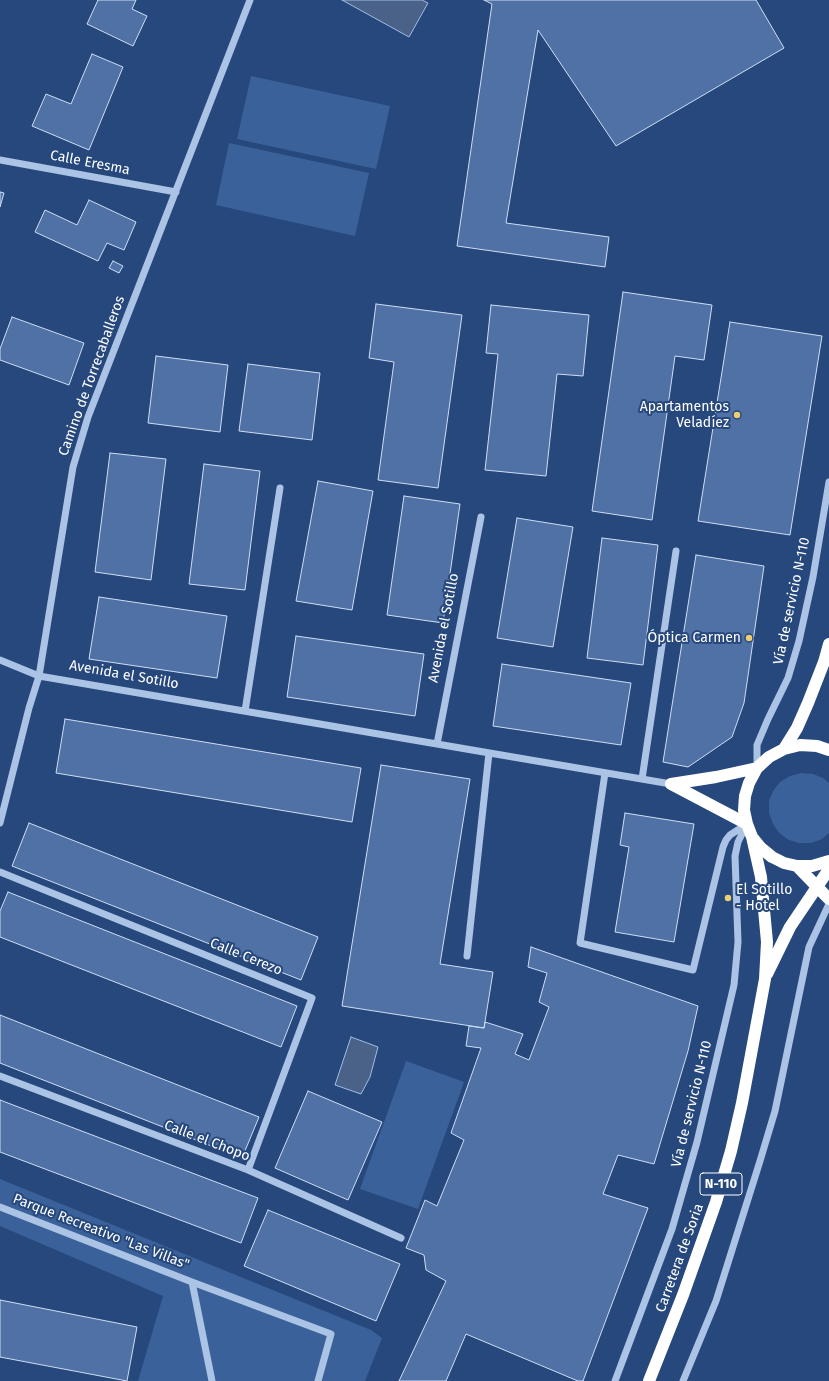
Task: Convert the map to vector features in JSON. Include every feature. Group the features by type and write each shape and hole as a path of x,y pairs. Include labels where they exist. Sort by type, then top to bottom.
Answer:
{"highway":[{"name":"N-110","path":"784,749 797,728 808,703 824,662 829,644"},
{"name":"N-110","path":"829,750 817,746 800,746 784,749 769,757 757,768 749,783 745,796 744,810 752,837 761,848 772,857 784,863 797,866 812,866 829,861"},
{"name":"Avenida el Sotillo","path":"671,784 716,777 757,768"},
{"name":"Avenida el Sotillo","path":"671,784 747,824"},
{"name":"Carretera de Soria","path":"649,1381 701,1247 731,1151 742,1103 765,978 767,942 761,877 752,837"},
{"path":"797,866 829,900"},
{"name":"Carretera de Soria","path":"765,978 790,927 829,869"}],"street":[{"name":"Camino de Torrecaballeros","path":"0,823 29,708 39,676 73,467 88,417 250,0"},
{"name":"Calle Eresma","path":"0,160 176,192"},
{"name":"Vía de servicio N-110","path":"757,768 758,745 768,719 788,678 799,640 813,577 829,482"},
{"path":"245,711 280,488"},
{"name":"Avenida el Sotillo","path":"437,744 481,517"},
{"path":"642,779 676,551"},
{"name":"Avenida el Sotillo","path":"0,660 39,676 671,784"},
{"path":"467,956 489,753"},
{"path":"605,773 580,943 693,970 723,847 730,835 747,824"},
{"name":"Vía de servicio N-110","path":"615,1381 672,1229 697,1142 734,985 738,942 735,856 738,842 747,824"},
{"name":"Calle Cerezo","path":"0,872 312,998 248,1170"},
{"path":"683,1381 716,1301 762,1154 775,1111 809,947 829,904"},
{"name":"Calle el Chopo","path":"0,1076 248,1170 402,1238"},
{"name":"Parque Recreativo \"Las Villas\"","path":"0,1207 192,1282 331,1334 318,1381"},
{"name":"Parque Recreativo \"Las Villas\"","path":"192,1282 212,1381"}],"shaded area":[{"path":"342,0 422,0 428,3 409,37"},
{"path":"251,76 390,106 376,169 237,139"},
{"path":"229,143 369,173 355,236 216,205"},
{"path":"801,773 813,774 823,778 829,783 829,833 822,839 811,843 799,843 789,840 779,833 773,824 769,813 769,801 773,791 780,782 790,776"},
{"path":"351,1037 378,1047 370,1077 361,1094 335,1085"},
{"path":"406,1061 464,1082 418,1209 360,1189"},
{"path":"0,1179 371,1330 382,1338 365,1381 138,1381 163,1296 0,1226"}],"building":[{"path":"98,0 136,0 132,9 147,16 133,46 87,24"},
{"path":"484,0 756,0 784,48 616,146 538,30 506,223 609,237 605,267 457,246 492,4"},
{"path":"92,54 123,67 89,150 32,126 46,94 71,104"},
{"path":"0,192 4,193 0,207"},
{"path":"89,200 136,222 124,250 107,243 98,261 35,232 45,210 77,225"},
{"path":"113,261 123,266 119,273 109,268"},
{"path":"623,292 712,305 704,360 675,356 652,520 592,511"},
{"path":"376,304 462,315 438,488 378,480 394,362 369,358"},
{"path":"491,305 589,315 583,376 557,374 546,476 485,470 498,354 486,353"},
{"path":"12,317 84,343 69,385 0,360 0,349"},
{"path":"730,322 822,336 790,535 698,521"},
{"path":"156,356 228,365 220,432 148,423"},
{"path":"248,364 320,373 312,440 239,431"},
{"path":"110,453 166,459 151,580 95,572"},
{"path":"204,464 260,471 245,590 189,584"},
{"path":"318,481 373,491 352,610 296,601"},
{"path":"404,496 460,504 443,623 387,615"},
{"path":"517,518 573,527 553,647 497,638"},
{"path":"602,538 658,545 643,665 587,658"},
{"path":"696,555 764,566 744,703 732,737 688,767 663,762"},
{"path":"99,597 227,616 217,678 89,659"},
{"path":"296,636 424,654 415,716 287,697"},
{"path":"502,664 631,683 621,745 493,726"},
{"path":"65,719 361,768 352,822 56,773"},
{"path":"381,765 470,779 440,964 493,972 484,1028 342,1006"},
{"path":"625,813 694,824 674,942 615,932 629,847 620,845"},
{"path":"29,823 318,937 301,980 12,866"},
{"path":"8,892 297,1006 281,1047 0,937 0,911"},
{"path":"531,947 698,1006 688,1051 654,1164 618,1155 603,1194 648,1208 583,1381 578,1381 466,1334 446,1381 399,1381 446,1281 426,1270 424,1255 406,1248 425,1200 437,1206 464,1140 451,1133 481,1048 466,1046 469,1026 484,1028 485,1022 523,1034 515,1054 529,1060 549,1007 539,1002 547,973 528,967"},
{"path":"0,1015 259,1117 242,1158 0,1063"},
{"path":"308,1091 382,1122 348,1200 275,1168"},
{"path":"0,1100 258,1198 241,1243 0,1152"},
{"path":"268,1210 400,1264 376,1321 244,1266"},
{"path":"0,1300 137,1327 127,1381 0,1357"}],"place":[{"name":"Apartamentos Veladíez","path":"737,415"},
{"name":"Óptica Carmen","path":"749,638"},
{"name":"El Sotillo - Hotel","path":"728,898"}]}
